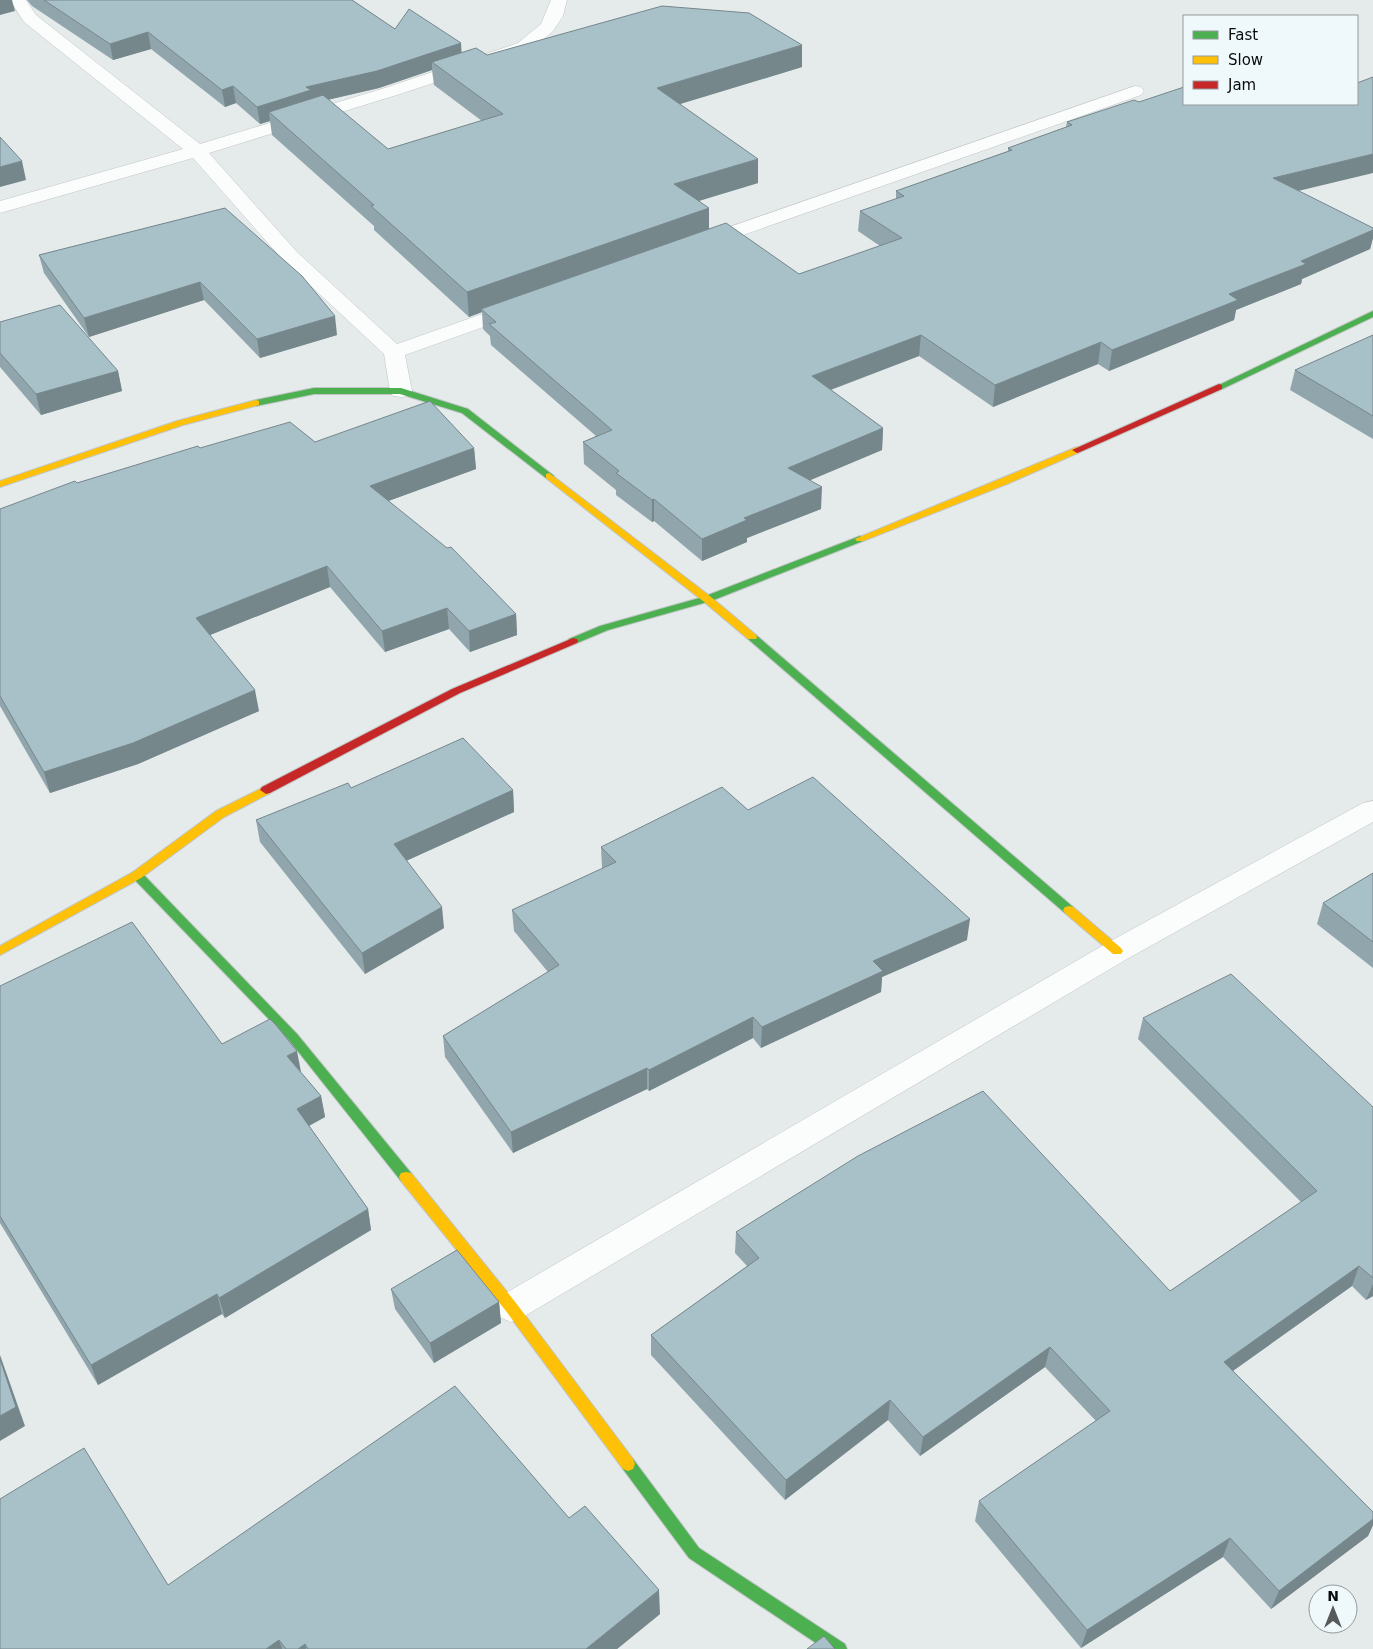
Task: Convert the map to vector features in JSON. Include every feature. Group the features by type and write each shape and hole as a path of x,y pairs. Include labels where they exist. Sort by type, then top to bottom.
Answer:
{"street":[{"path":"18,0 30,18 198,152 290,256 394,352 401,391"},
{"path":"0,207 198,152 362,102 524,47 540,37 556,17 559,0"},
{"path":"684,250 1135,91"},
{"path":"394,352 534,302"},
{"path":"0,951 137,875 220,814 456,692 604,628 707,599 1004,482 1196,398 1373,314"},
{"path":"0,484 180,423 268,400 314,392 401,391 465,411 707,599 1117,951"},
{"path":"511,1308 1117,951 1373,810"},
{"path":"137,875 293,1037 511,1308 694,1553 839,1649"}],"building":[{"path":"44,0 352,0 395,29 409,9 461,43 377,71 306,87 311,90 257,107 233,86 222,90 148,32 110,44"},
{"path":"662,6 749,13 802,45 657,88 758,159 674,184 709,208 467,292 371,206 374,205 269,112 323,95 388,149 503,114 432,62 476,48 487,55"},
{"path":"1373,77 1373,154 1273,178 1373,228 1373,230 1301,261 1306,264 1229,294 1238,300 1112,350 1101,342 995,385 921,335 812,376 883,428 788,468 822,487 744,518 747,520 702,539 654,499 652,500 616,473 619,471 583,442 612,430 489,324 496,322 481,309 726,223 799,274 902,238 860,211 904,196 896,191 1012,150 1008,148 1072,125 1067,122 1134,100 1139,102 1183,87 1183,105 1358,105 1358,83"},
{"path":"0,137 22,161 0,167"},
{"path":"225,208 302,276 335,316 257,339 200,282 84,318 39,255"},
{"path":"60,305 118,371 36,394 0,353 0,322"},
{"path":"1373,335 1373,416 1295,370"},
{"path":"430,401 474,448 370,486 447,548 451,547 516,614 469,631 447,608 382,631 327,566 196,618 255,690 133,743 44,772 0,696 0,509 75,481 77,483 198,446 200,448 290,422 315,442"},
{"path":"463,738 513,790 394,844 442,907 362,953 256,820 348,783 351,788"},
{"path":"813,777 970,919 873,961 883,971 762,1027 753,1017 649,1070 647,1068 511,1132 443,1036 559,965 512,910 616,862 601,847 722,787 748,810"},
{"path":"1373,873 1373,942 1323,903"},
{"path":"132,922 222,1044 270,1019 276,1025 297,1051 287,1056 321,1096 297,1109 368,1209 219,1298 217,1294 91,1365 0,1216 0,986"},
{"path":"1231,974 1373,1107 1373,1278 1359,1266 1224,1362 1373,1512 1373,1519 1279,1591 1230,1538 1087,1630 979,1501 1110,1411 1050,1347 923,1437 890,1400 786,1480 651,1335 759,1258 736,1232 858,1156 983,1091 1170,1291 1317,1191 1143,1018"},
{"path":"457,1250 499,1302 430,1343 391,1289"},
{"path":"0,1359 16,1407 0,1416"},
{"path":"455,1386 569,1518 585,1506 659,1590 586,1649 308,1649 305,1644 298,1649 286,1649 279,1640 266,1649 0,1649 0,1499 84,1448 168,1585"},
{"path":"824,1636 835,1649 807,1649"}],"traffic: fast":[{"path":"1219,387 1373,314"},
{"path":"256,403 314,391 401,391 465,411 549,476"},
{"path":"573,641 604,628 707,599 860,539"},
{"path":"752,637 1069,910"},
{"path":"137,875 293,1037 406,1177"},
{"path":"628,1464 694,1553 839,1649"}],"traffic: slow":[{"path":"0,484 180,423 256,403"},
{"path":"860,539 1004,482 1077,450"},
{"path":"549,476 707,599 752,637"},
{"path":"0,951 137,875 220,814 266,790"},
{"path":"1069,910 1117,951"},
{"path":"406,1177 511,1307 628,1464"}],"traffic: jam":[{"path":"1077,450 1219,387"},
{"path":"266,790 456,691 573,641"}]}
